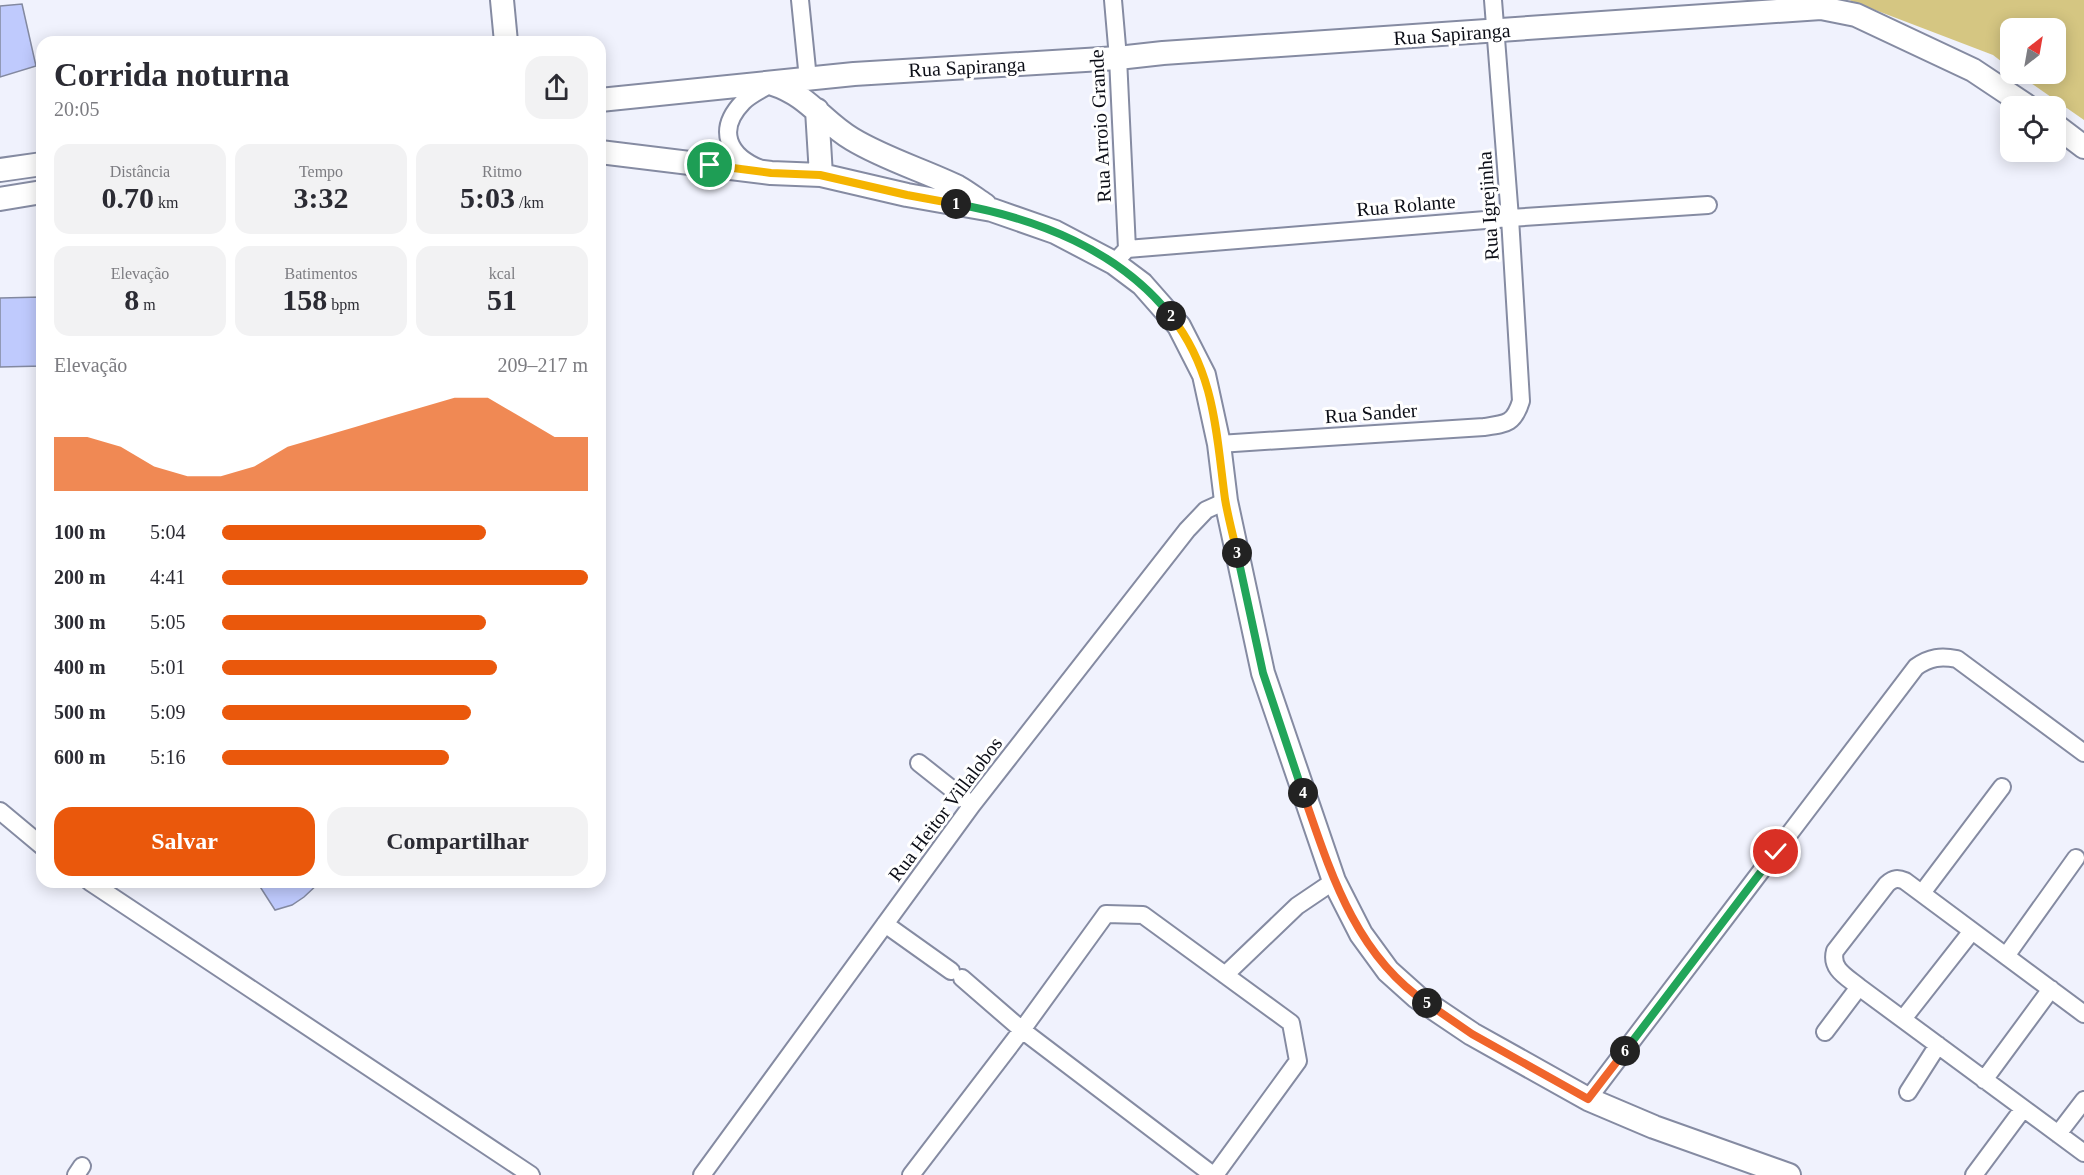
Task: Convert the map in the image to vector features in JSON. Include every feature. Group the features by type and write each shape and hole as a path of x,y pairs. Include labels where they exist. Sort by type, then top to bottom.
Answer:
{"main road":[{"path":"502,0 505,36"},
{"name":"Rua Sapiranga","path":"606,99 854,74 1118,58 1162,53 1821,8 1856,15 1973,70 2012,96"},
{"path":"820,175 817,110 832,88 854,74"},
{"path":"772,83 789,89 837,129 862,145 960,188 992,210"},
{"path":"2066,134 2084,147"},
{"path":"606,153 771,173 820,175 907,195 992,210 1121,256 1179,326 1204,375 1219,444 1226,501 1263,673 1334,882 1361,934 1388,971 1400,983 1472,1034 1588,1099 1654,1127 1789,1175"},
{"path":"0,170 36,165"},
{"path":"0,199 36,193"}],"street":[{"path":"800,0 808,79"},
{"name":"Rua Arroio Grande","path":"1113,0 1118,58 1121,256"},
{"name":"Rua Igrejinha","path":"1493,0 1510,218 1521,401 1518,410"},
{"path":"771,173 745,162 734,151 729,142 728,125 744,100 772,83"},
{"name":"Rua Rolante","path":"1121,256 1510,218 1708,205"},
{"name":"Rua Sander","path":"1219,444 1484,427 1505,424 1513,419 1518,410"},
{"name":"Rua Heitor Villalobos","path":"702,1175 972,805 1186,530 1206,510 1226,501"},
{"path":"1588,1099 1916,667 1927,659 1938,657 1957,659 2084,753"},
{"path":"918,763 972,805"},
{"path":"1922,893 2002,787"},
{"path":"0,811 36,841"},
{"path":"2006,956 2076,858"},
{"path":"2084,1014 1905,880 1899,878 1892,879 1835,951 1834,964 1859,987 2084,1153"},
{"path":"1225,975 1297,906 1334,882"},
{"path":"99,888 531,1175"},
{"path":"885,924 956,974 1022,1030 1214,1175 1298,1061 1292,1023 1143,915 1106,914 1022,1030 919,1172"},
{"path":"1903,1020 1972,931"},
{"path":"1826,1032 1859,987"},
{"path":"1984,1080 2051,989"},
{"path":"1908,1092 1938,1045"},
{"path":"2058,1134 2084,1100"},
{"path":"1974,1175 2023,1109"}],"shaded area":[{"path":"1849,0 2084,0 2084,120 2066,107 2066,96 2050,96 2032,84 2066,84 2066,18 2000,18 2000,60 1993,55"}],"building":[{"path":"22,4 36,66 0,77 0,6"},
{"path":"36,297 36,366 0,367 0,298"},
{"path":"261,888 314,888 292,905 275,910"}],"route":[{"path":"710,165 771,173 820,175 907,195 992,210 1021,219 1055,232 1114,263 1142,284 1163,306 1179,326 1204,375 1219,444 1226,501 1263,673 1334,882 1361,934 1388,971 1417,997 1472,1034 1588,1099 1776,852"}]}
